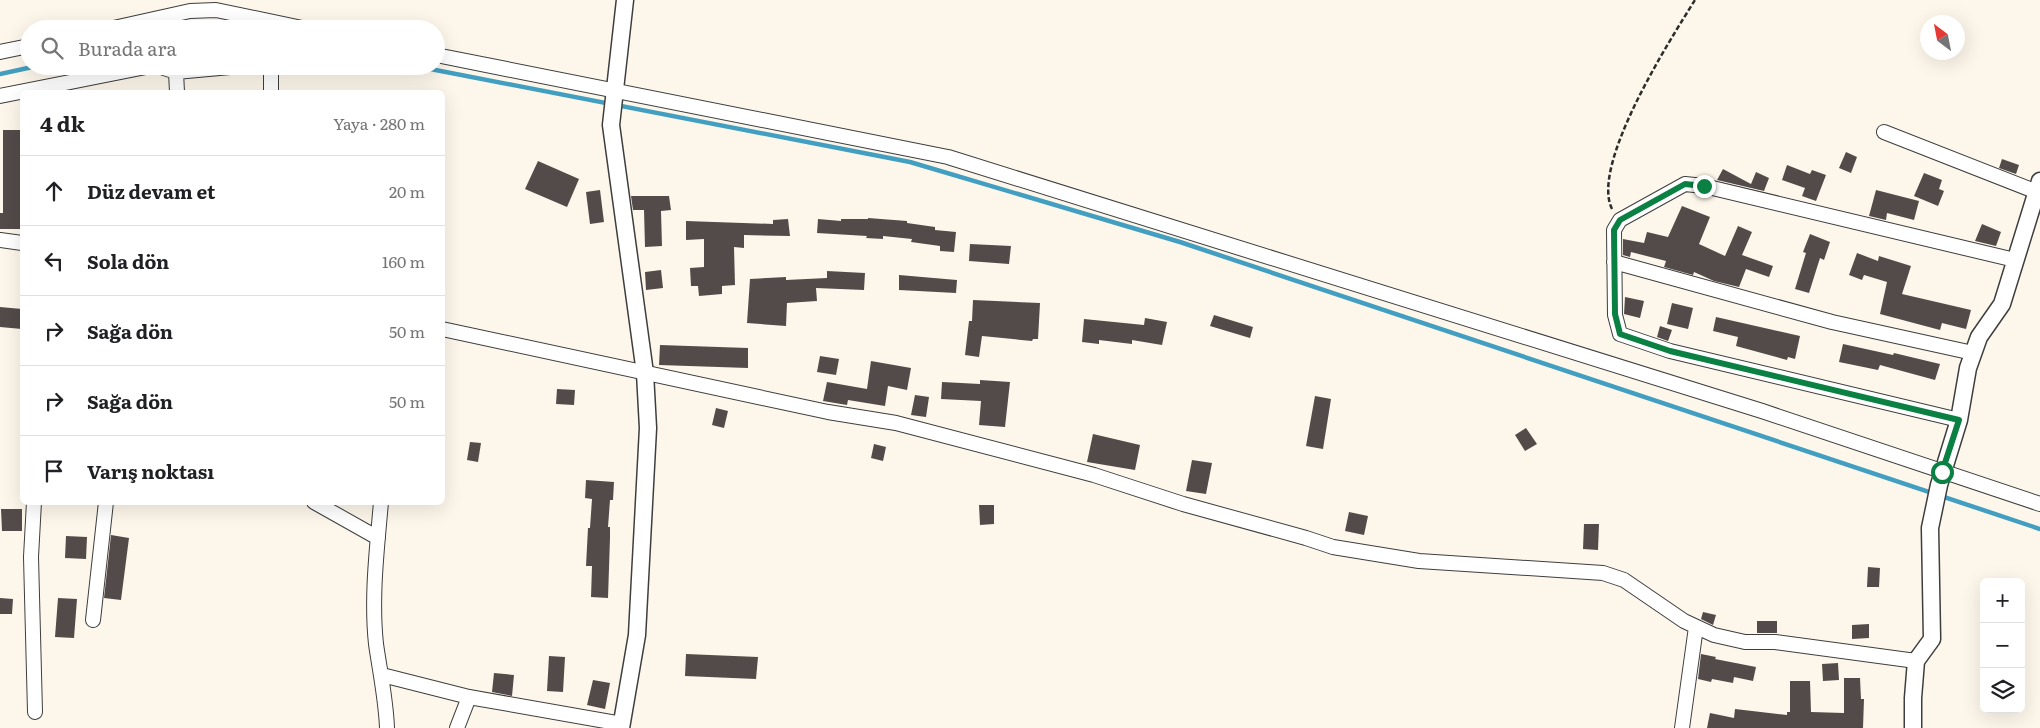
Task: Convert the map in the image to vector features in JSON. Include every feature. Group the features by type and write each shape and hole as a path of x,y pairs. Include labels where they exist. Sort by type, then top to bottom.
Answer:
{"street":[{"path":"382,675 469,697 622,726 637,635 648,428 645,373 612,125 625,0"},
{"path":"150,20 190,11 216,10 264,20"},
{"path":"0,52 20,48"},
{"path":"445,57 616,97 948,157 1762,411 1941,478 2040,504"},
{"path":"48,90 72,87 117,75"},
{"path":"176,75 177,90"},
{"path":"271,75 271,90"},
{"path":"0,96 20,94"},
{"path":"1884,132 2038,187 2002,304 1979,337 1973,353 1968,368 1959,420 1941,478 1930,528 1932,638 1916,661 1913,728"},
{"path":"1959,420 1670,351 1620,334 1615,314 1614,230 1620,220 1685,184 1704,186 2015,260"},
{"path":"0,240 20,243"},
{"path":"1614,262 1832,322 1973,353"},
{"path":"445,330 828,412 896,423 1094,475 1183,504 1333,547 1419,561 1603,573 1624,580 1684,621 1714,635 1746,642 1775,642 1916,661"},
{"path":"34,505 31,558 35,712"},
{"path":"94,620 106,505"},
{"path":"319,505 378,538"},
{"path":"381,505 375,570 375,615 376,643 382,675 387,728"},
{"path":"1682,728 1696,627"},
{"path":"457,728 469,697"}],"path":[{"path":"1620,220 1610,207 1606,189 1620,136 1660,55 1695,0"}],"building":[{"path":"3,130 20,130 20,229 0,229 0,213 3,213"},
{"path":"1846,152 1857,157 1851,173 1839,168"},
{"path":"2002,159 2019,165 2016,174 1999,168"},
{"path":"538,161 579,179 567,207 525,189"},
{"path":"1787,165 1810,174 1812,170 1826,175 1816,201 1802,196 1805,188 1782,180"},
{"path":"1723,169 1751,184 1756,172 1769,178 1764,191 1717,180"},
{"path":"1924,173 1942,180 1939,189 1944,191 1938,206 1914,196"},
{"path":"600,190 604,222 590,224 586,192"},
{"path":"1876,190 1919,201 1914,220 1887,213 1886,220 1869,216"},
{"path":"631,196 669,196 671,210 661,211 662,246 645,247 644,210 633,210"},
{"path":"1682,206 1710,217 1699,244 1725,256 1738,226 1752,232 1742,255 1773,266 1769,277 1746,269 1739,287 1714,281 1694,272 1693,275 1664,267 1666,261 1631,252 1630,257 1623,255 1623,239 1644,243 1647,232 1668,237"},
{"path":"868,218 907,221 907,223 935,227 935,230 956,232 954,252 940,251 940,246 911,242 912,239 883,236 883,239 866,238 867,236 817,233 818,219 841,221 841,219"},
{"path":"788,219 790,236 744,235 744,248 734,247 735,285 722,286 722,294 699,296 698,286 691,286 690,268 704,267 704,239 686,240 686,221 773,224 773,220"},
{"path":"1982,224 2001,232 1996,246 1975,241"},
{"path":"1810,234 1830,242 1824,260 1820,258 1809,293 1795,289 1806,253 1803,252"},
{"path":"970,244 1011,246 1009,264 969,261"},
{"path":"1857,253 1878,261 1879,256 1911,266 1902,294 1971,310 1966,329 1942,323 1940,330 1880,314 1887,282 1864,275 1862,280 1849,275"},
{"path":"661,270 663,288 646,290 645,272"},
{"path":"827,271 865,273 864,290 816,288 817,301 787,303 786,326 747,323 750,279 786,277 786,280 827,278"},
{"path":"899,275 957,280 956,293 899,290"},
{"path":"1625,297 1644,301 1640,318 1624,314"},
{"path":"973,300 1040,303 1038,339 1033,339 1032,341 982,336 979,357 965,355 969,321 972,321"},
{"path":"1672,303 1693,308 1688,329 1667,324"},
{"path":"0,307 20,309 20,329 0,327"},
{"path":"1214,315 1253,327 1250,338 1210,326"},
{"path":"1716,317 1800,336 1795,359 1788,357 1787,360 1736,346 1738,337 1713,331"},
{"path":"1145,318 1167,322 1162,345 1132,340 1132,344 1099,340 1099,344 1082,342 1084,319 1144,325"},
{"path":"1660,326 1672,330 1668,341 1657,337"},
{"path":"1843,344 1940,364 1935,380 1880,365 1878,370 1839,362"},
{"path":"660,345 748,348 748,368 659,365"},
{"path":"820,356 839,359 836,375 817,372"},
{"path":"871,361 911,368 907,390 888,386 885,406 848,400 847,405 823,401 827,382 867,389"},
{"path":"980,380 1010,382 1005,427 979,425 981,401 941,399 942,382 980,384"},
{"path":"557,389 575,390 574,405 556,404"},
{"path":"915,395 929,397 926,417 911,415"},
{"path":"1315,396 1331,399 1323,449 1306,446"},
{"path":"716,408 728,411 724,428 712,425"},
{"path":"1526,428 1537,444 1525,451 1515,435"},
{"path":"1093,434 1140,445 1135,470 1087,462"},
{"path":"470,442 481,443 478,462 467,460"},
{"path":"874,444 886,447 883,461 871,458"},
{"path":"1192,460 1212,463 1206,494 1186,491"},
{"path":"586,480 614,482 613,500 610,500 608,527 610,527 610,538 608,598 591,597 592,566 586,566 592,499 585,498"},
{"path":"979,505 994,505 994,524 980,525"},
{"path":"1,509 22,509 22,531 2,531"},
{"path":"1349,512 1368,516 1364,535 1345,531"},
{"path":"1584,524 1599,524 1598,550 1583,549"},
{"path":"111,535 129,538 121,600 104,598"},
{"path":"66,536 87,537 86,559 65,558"},
{"path":"1868,567 1880,568 1879,587 1867,587"},
{"path":"0,598 13,599 12,614 0,614"},
{"path":"58,598 77,599 74,638 55,637"},
{"path":"1703,612 1716,615 1713,625 1701,619"},
{"path":"1757,621 1777,621 1777,633 1757,633"},
{"path":"1869,624 1869,638 1852,639 1852,625"},
{"path":"686,654 758,657 756,679 685,676"},
{"path":"1701,654 1716,657 1715,659 1756,667 1753,681 1734,677 1733,683 1712,679 1711,682 1698,679"},
{"path":"549,656 565,657 563,692 547,691"},
{"path":"1838,663 1839,680 1823,681 1822,664"},
{"path":"494,673 514,675 512,696 492,692"},
{"path":"1844,678 1860,678 1861,699 1864,699 1863,728 1707,728 1710,713 1734,718 1735,709 1787,715 1787,712 1790,712 1790,681 1810,681 1811,712 1844,713"},
{"path":"593,680 610,683 605,709 587,705"}],"waterway":[{"path":"0,74 20,70"},
{"path":"445,72 910,162 1180,242 2040,529"}],"route":[{"path":"1704,186 1685,184 1620,220 1614,230 1615,314 1620,334 1670,351 1959,420 1942,472"}]}
